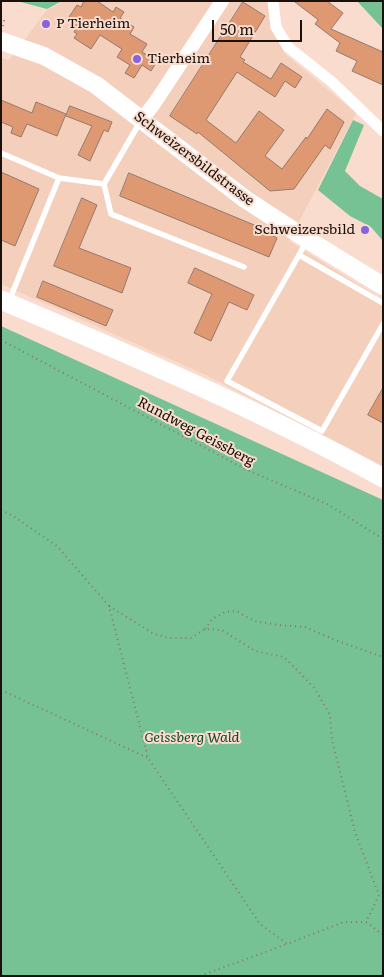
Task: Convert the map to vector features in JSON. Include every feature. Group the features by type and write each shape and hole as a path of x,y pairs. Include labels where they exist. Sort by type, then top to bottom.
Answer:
{"highway":[{"path":"5,302 187,380 338,453 383,478"}],"main road":[{"name":"Schweizersbildstrasse","path":"1,41 44,56 96,85 245,199 303,248 383,286"}],"street":[{"path":"141,120 154,104 222,1"},
{"path":"274,1 276,27 288,48 332,82 383,131"}],"lane":[{"path":"141,120 104,184 111,214 244,268"},
{"path":"1,153 59,178 104,184"},
{"path":"5,302 59,178"},
{"path":"383,303 303,248 227,381 322,431 383,324"}],"path":[{"name":"Rundweg Geissberg","path":"1,340 245,469 328,505 383,538"},
{"path":"1,510 57,546 108,606 154,634 170,638 191,638 206,629 212,619 225,612 236,611 254,621 305,627 383,657"},
{"path":"108,606 148,758 260,924 287,944"},
{"path":"206,629 222,630 255,651 284,657 315,690 330,715 332,740 355,832 379,895 366,922"},
{"path":"1,690 148,758"},
{"path":"200,976 344,922 366,922 383,935"}],"shaded area":[{"name":"Schweizersbild","path":"65,1 209,1 229,3 230,1 269,1 271,28 285,54 356,113 289,241 383,300 383,466 206,375 1,284 1,58 9,60 47,10"}],"green space":[{"path":"17,1 62,1 47,9"},
{"path":"357,1 383,1 383,29"},
{"path":"353,120 364,125 345,171 360,186 383,199 383,241 371,227 350,216 318,190"},
{"name":"Geissberg Wald","path":"1,326 383,500 383,976 1,976"}],"building":[{"path":"84,1 97,1 113,12 116,7 124,12 120,18 134,27 130,34 147,44 142,52 157,61 151,71 142,65 134,78 125,73 130,65 117,57 122,49 100,35 91,49 74,38 77,34 74,32 77,27 67,20 77,5 81,7"},
{"path":"294,1 327,1 343,13 331,29 383,52 383,85 352,71 357,61 336,51 340,43 315,24 318,20"},
{"path":"243,2 265,16 240,57 245,60 243,62 271,79 281,63 302,77 295,88 285,81 275,97 237,72 206,120 236,143 259,111 284,130 265,156 282,169 306,137 307,139 327,109 344,122 330,149 325,145 294,189 270,191 198,132 197,134 170,116"},
{"path":"1,100 32,113 36,102 66,114 57,136 27,124 21,137 11,133 13,127 1,122"},
{"path":"70,106 112,122 108,132 104,130 90,161 78,155 92,126 66,116"},
{"path":"1,172 39,189 15,246 1,240"},
{"path":"129,173 259,227 277,238 269,257 120,196"},
{"path":"82,198 97,205 79,248 131,268 122,293 54,266"},
{"path":"195,268 254,295 247,310 229,302 211,341 194,333 212,294 188,283"},
{"path":"43,281 113,310 106,326 37,297"},
{"path":"383,388 383,423 368,415"}],"place":[{"name":"P Tierheim","path":"46,24"},
{"name":"Tierheim","path":"137,59"},
{"name":"Schweizersbild","path":"365,230"}]}
